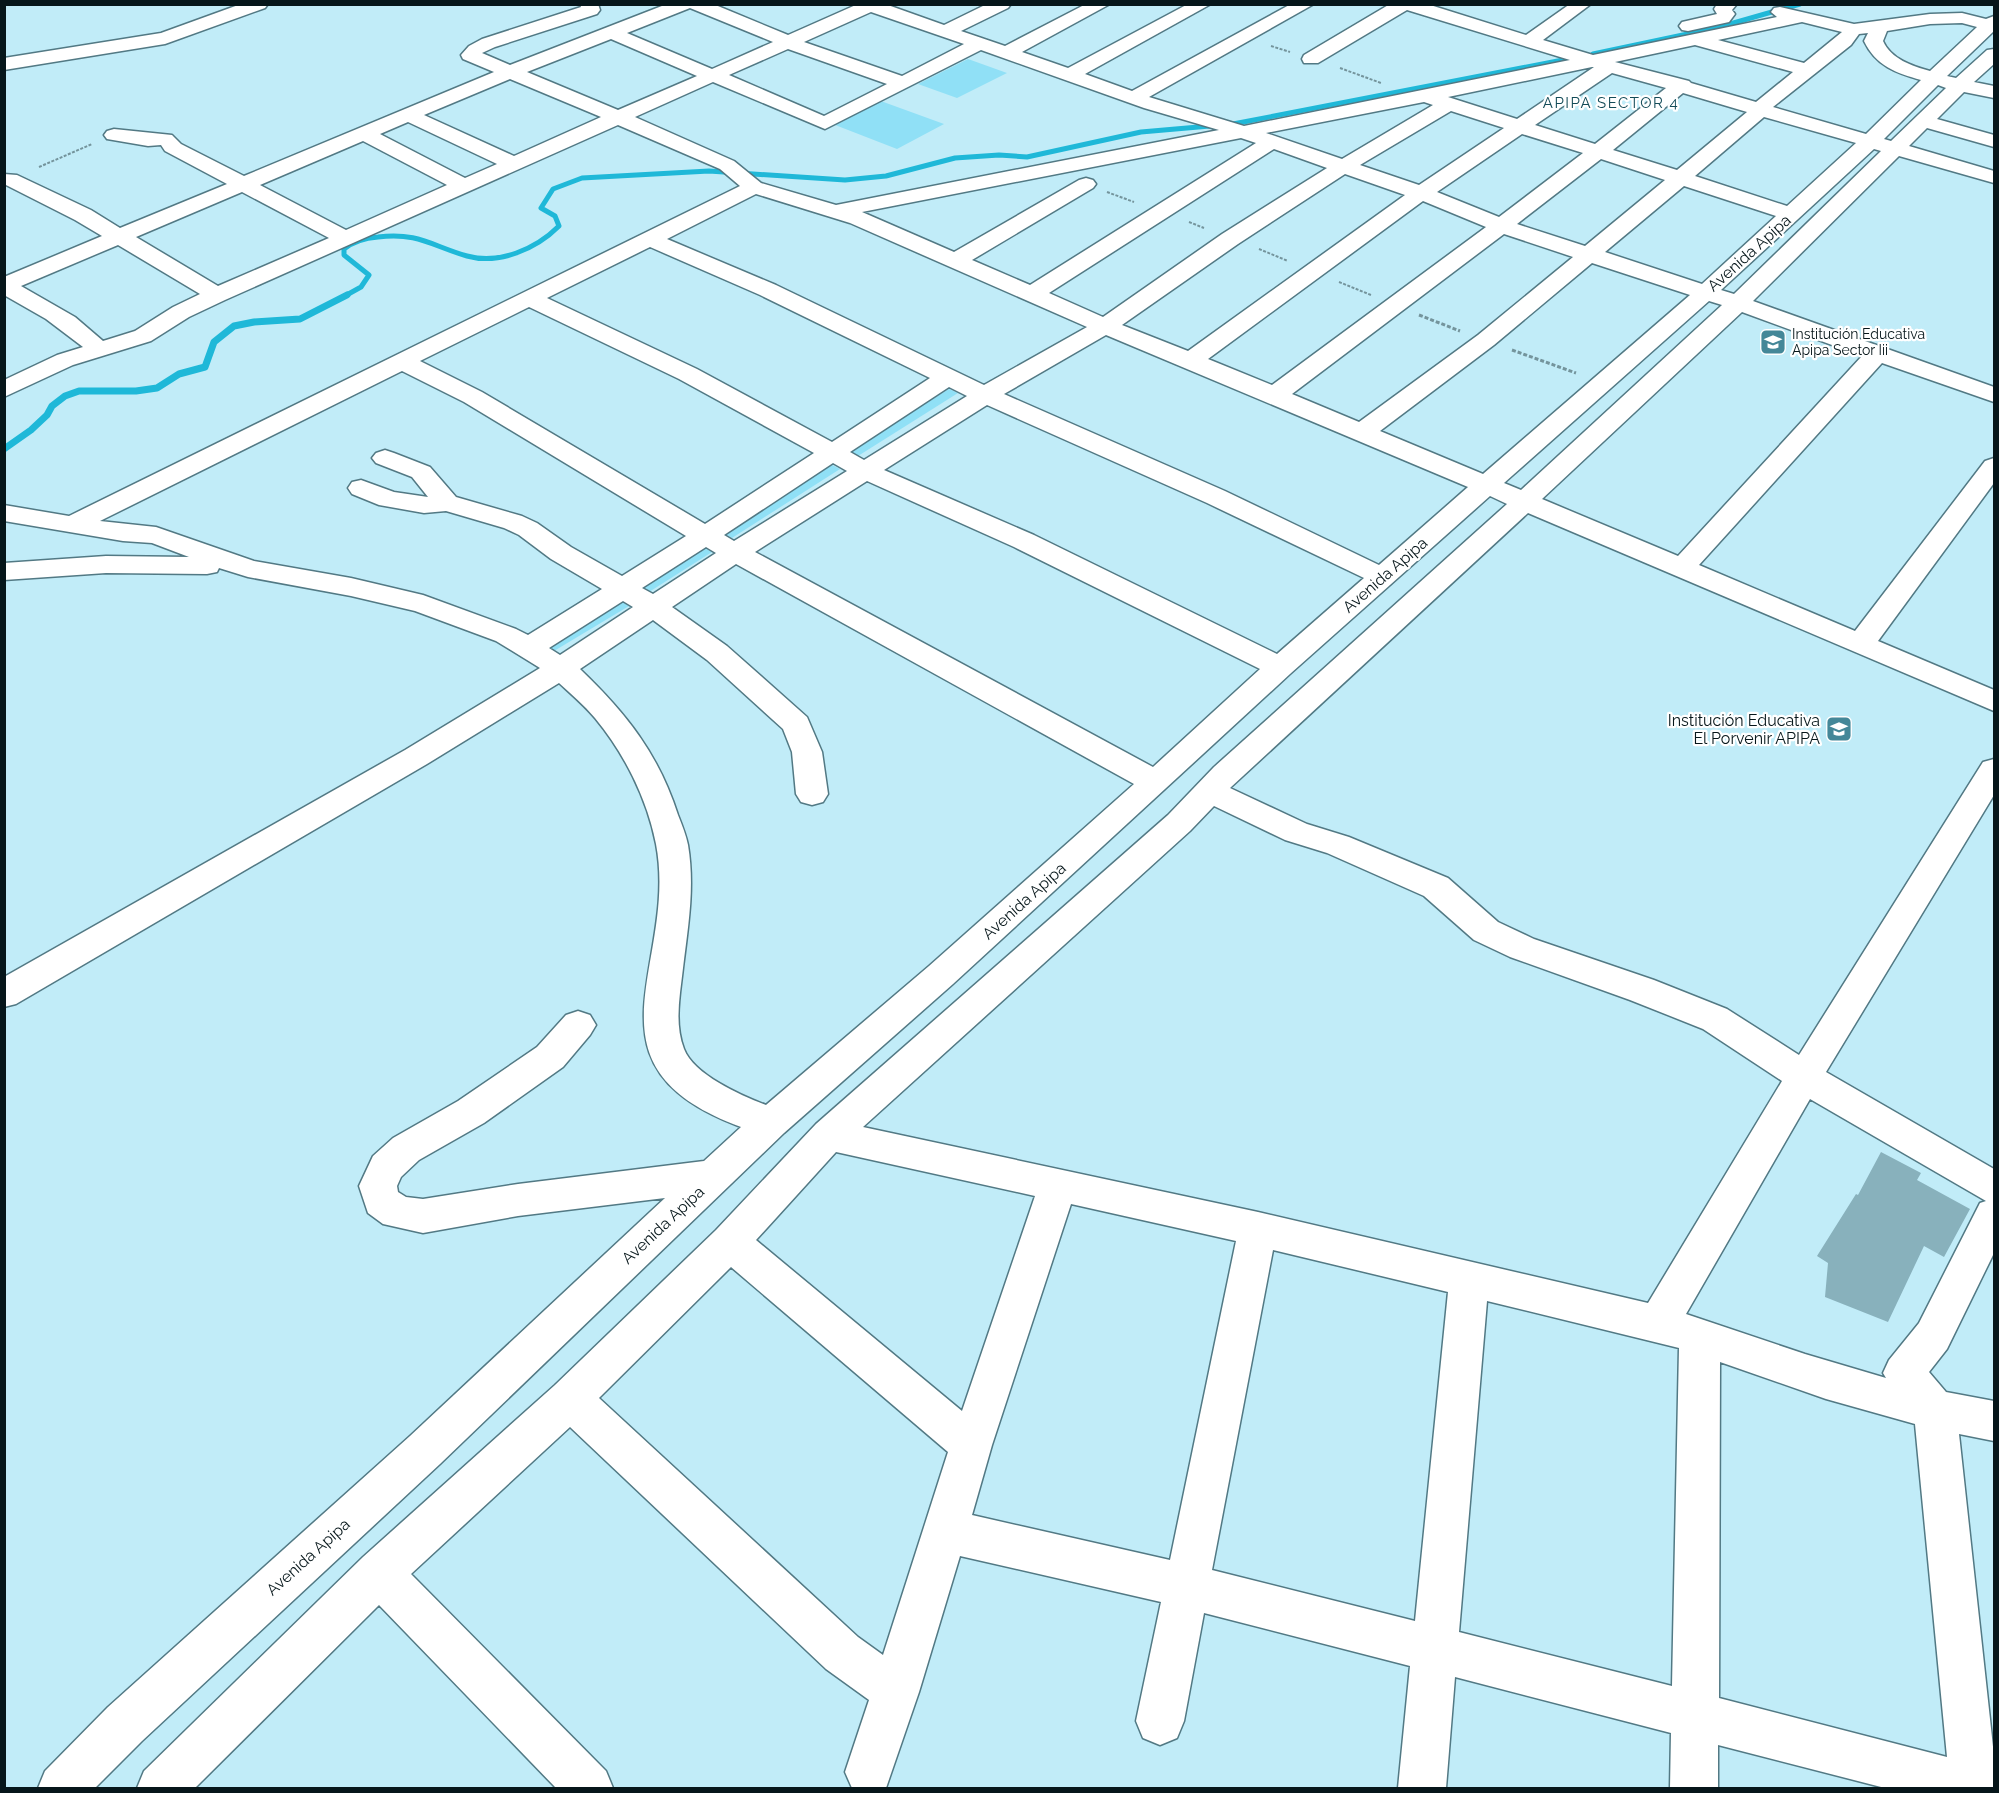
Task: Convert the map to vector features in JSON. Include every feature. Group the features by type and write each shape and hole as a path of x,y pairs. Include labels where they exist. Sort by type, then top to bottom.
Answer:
{"street":[{"path":"4,64 165,38 259,4"},
{"path":"589,4 591,10 553,20 526,33 482,46 470,55 727,165 754,187 858,218 1105,326 1488,485 1995,701"},
{"path":"4,285 510,72 684,4"},
{"path":"694,4 753,26 787,42 903,83"},
{"path":"947,31 1002,4"},
{"path":"1008,52 1101,4"},
{"path":"1072,74 1202,4"},
{"path":"1135,97 1305,4"},
{"path":"1311,58 1406,4 1995,177"},
{"path":"1210,121 1723,18 1726,14 1724,9 1728,4"},
{"path":"4,390 59,363 143,336 181,312 217,295 514,165 863,6 947,31 1421,193 1501,226 1738,303 1995,395"},
{"path":"1529,41 1576,6"},
{"path":"1758,7 1854,29 1930,19 1962,18 1994,31"},
{"path":"832,212 1601,63 1802,17"},
{"path":"1880,27 1872,42 1876,50 1891,63 1947,82 1995,92"},
{"path":"1362,432 1486,340 1585,255 1755,116 1759,109 1844,41 1854,29"},
{"name":"Avenida Apipa","path":"161,1788 379,1573 570,1399 730,1242 829,1135 1017,964 1179,823 1325,682 1525,501 1738,303 1884,144 1947,82 1994,31"},
{"path":"612,33 825,123 981,43"},
{"path":"1696,40 1807,70"},
{"path":"1190,361 1421,193 1521,126 1601,63"},
{"name":"Avenida Apipa","path":"62,1788 125,1724 425,1450 771,1122 941,975 1280,667 1792,214 1884,144 1923,121 1947,82"},
{"path":"1274,395 1600,151 1682,85"},
{"path":"1426,96 1792,214"},
{"path":"4,994 309,816 416,757 561,668 734,553 985,395 1105,326 1230,239 1449,104"},
{"path":"408,115 514,165"},
{"path":"1923,121 1995,141"},
{"path":"364,134 465,186"},
{"path":"114,135 170,142 172,147 346,238"},
{"path":"1032,294 1272,142"},
{"path":"10,179 26,189 57,200 217,295"},
{"path":"956,260 1086,184"},
{"path":"73,524 754,187"},
{"path":"649,238 768,290 985,395 1216,497 1383,577"},
{"path":"4,285 49,311 86,337 99,350"},
{"path":"528,298 688,374 866,471 1024,541 1280,667"},
{"path":"1682,568 1878,353"},
{"path":"401,361 473,397 734,553 1156,782"},
{"path":"528,648 705,536 830,452 948,377"},
{"path":"386,458 421,472 447,503"},
{"path":"1861,643 1995,466"},
{"path":"362,488 388,499 408,504 447,503 513,522 654,607 717,653 796,724 807,752 812,794"},
{"path":"4,513 123,533 156,536 248,569"},
{"path":"4,573 67,565 121,563 248,569 329,582 423,604 506,634 561,668 604,709 631,745 655,792 672,843 676,892 660,1017 668,1057 690,1082 724,1105 771,1122"},
{"path":"1658,1324 1804,1077 1995,770"},
{"path":"1209,792 1253,810 1296,832 1348,849 1436,887 1486,931 1522,948 1642,990 1715,1019 1804,1077 1995,1188"},
{"path":"578,1024 550,1057 471,1112 406,1149 386,1167 378,1186 382,1201 396,1212 423,1216 518,1200 715,1176"},
{"path":"829,1135 1258,1229 1658,1324 1700,1335 1826,1380 1935,1410 1995,1421"},
{"path":"869,1772 946,1532 971,1445 1058,1186"},
{"path":"946,1532 1187,1586 1972,1788 1935,1410 1904,1374 1933,1336 1995,1215"},
{"path":"1160,1721 1258,1229"},
{"path":"730,1242 971,1445"},
{"path":"1422,1788 1469,1280"},
{"path":"1694,1788 1693,1716 1700,1335"},
{"path":"570,1399 842,1653 896,1692"},
{"path":"379,1573 589,1788"}],"path":[{"path":"10,179 114,135"}],"shaded area":[{"path":"968,59 1007,73 957,98 918,84"},
{"path":"878,100 944,124 897,149 830,123"},
{"path":"949,389 958,393 858,456 848,451"},
{"path":"832,465 840,469 732,538 724,533"},
{"path":"704,548 712,552 649,592 642,588"},
{"path":"621,601 629,606 554,651 547,646"}],"building":[{"path":"1881,1152 1921,1173 1917,1180 1970,1209 1944,1257 1924,1246 1888,1322 1825,1297 1828,1263 1817,1256 1856,1194 1858,1195"}],"waterway":[{"path":"1593,54 1716,28 1800,4"},
{"path":"343,297 361,287 369,275 344,255 344,249 360,240 373,237 404,236 467,256 504,257 539,242 559,226 555,216 541,208 553,189 582,178 709,171 845,180 886,176 955,158 999,155 1027,157 1141,132 1233,124 1568,59"},
{"path":"4,449 31,430 47,415 52,406 65,396 79,391 136,391 157,388 179,374 205,367 214,342 234,326 254,322 300,319 347,295"}],"place":[{"name":"Institución Educativa Apipa Sector Iii","path":"1773,342"},
{"name":"Institución Educativa El Porvenir APIPA","path":"1839,729"}],"district":[{"name":"APIPA SECTOR 4","path":"1611,103"}]}
